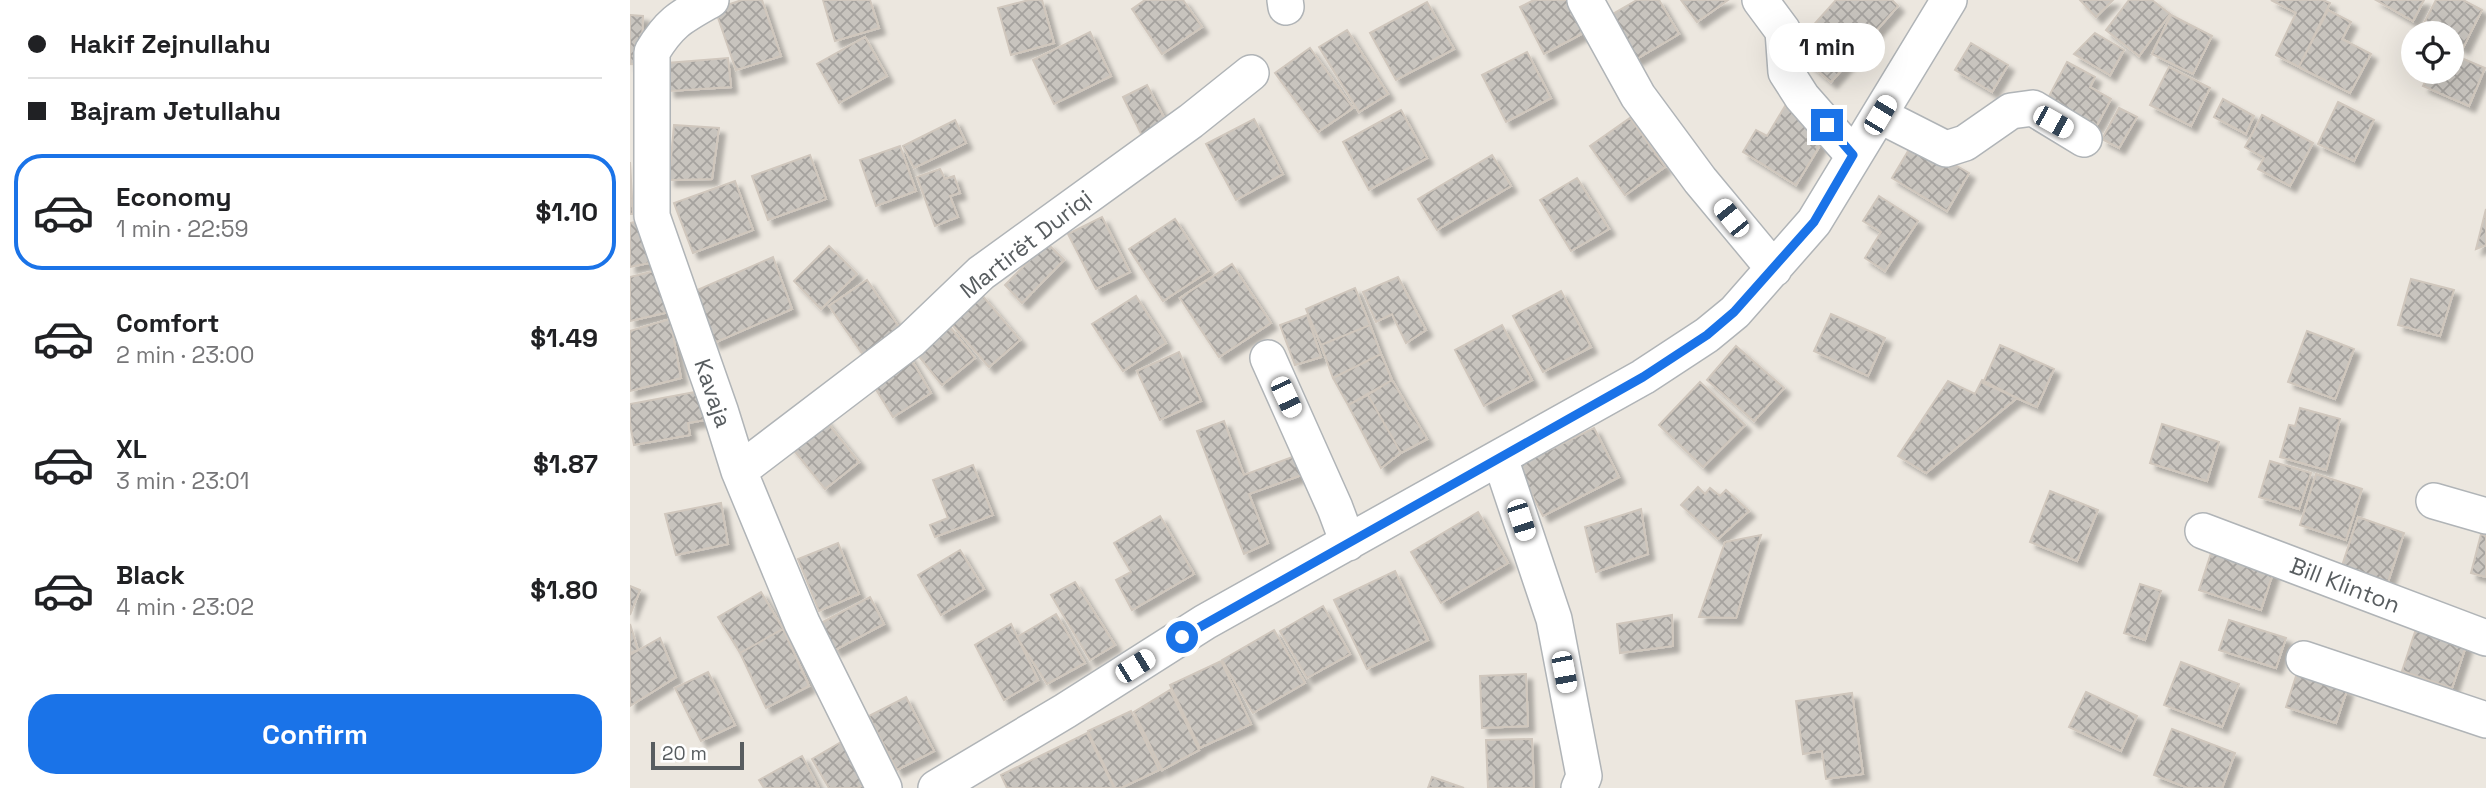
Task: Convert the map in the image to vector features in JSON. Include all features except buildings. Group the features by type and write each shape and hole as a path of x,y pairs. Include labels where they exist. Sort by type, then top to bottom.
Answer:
{"street":[{"name":"Kavaja","path":"712,0 665,30 652,52 653,216 739,471 802,623 884,788"},
{"path":"1585,0 1638,96 1700,180 1774,269"},
{"path":"1760,0 1783,31 1786,72 1802,97 1853,155"},
{"path":"936,788 1205,622 1674,358 1734,312 1814,222 1949,0"},
{"name":"Martirët Duriqi","path":"739,471 911,340 981,273 1191,121 1251,73"},
{"path":"1880,115 1946,149 1965,143 2011,111 2033,108 2084,139"},
{"path":"1268,358 1348,542"},
{"path":"1500,458 1554,620 1584,776 1578,788"},
{"path":"2434,501 2486,516"},
{"name":"Bill Klinton","path":"2203,531 2486,638"},
{"path":"2304,659 2486,720"}],"route":[{"path":"1182,637 1643,377 1707,335 1734,312 1814,222 1853,155 1827,125"}]}
